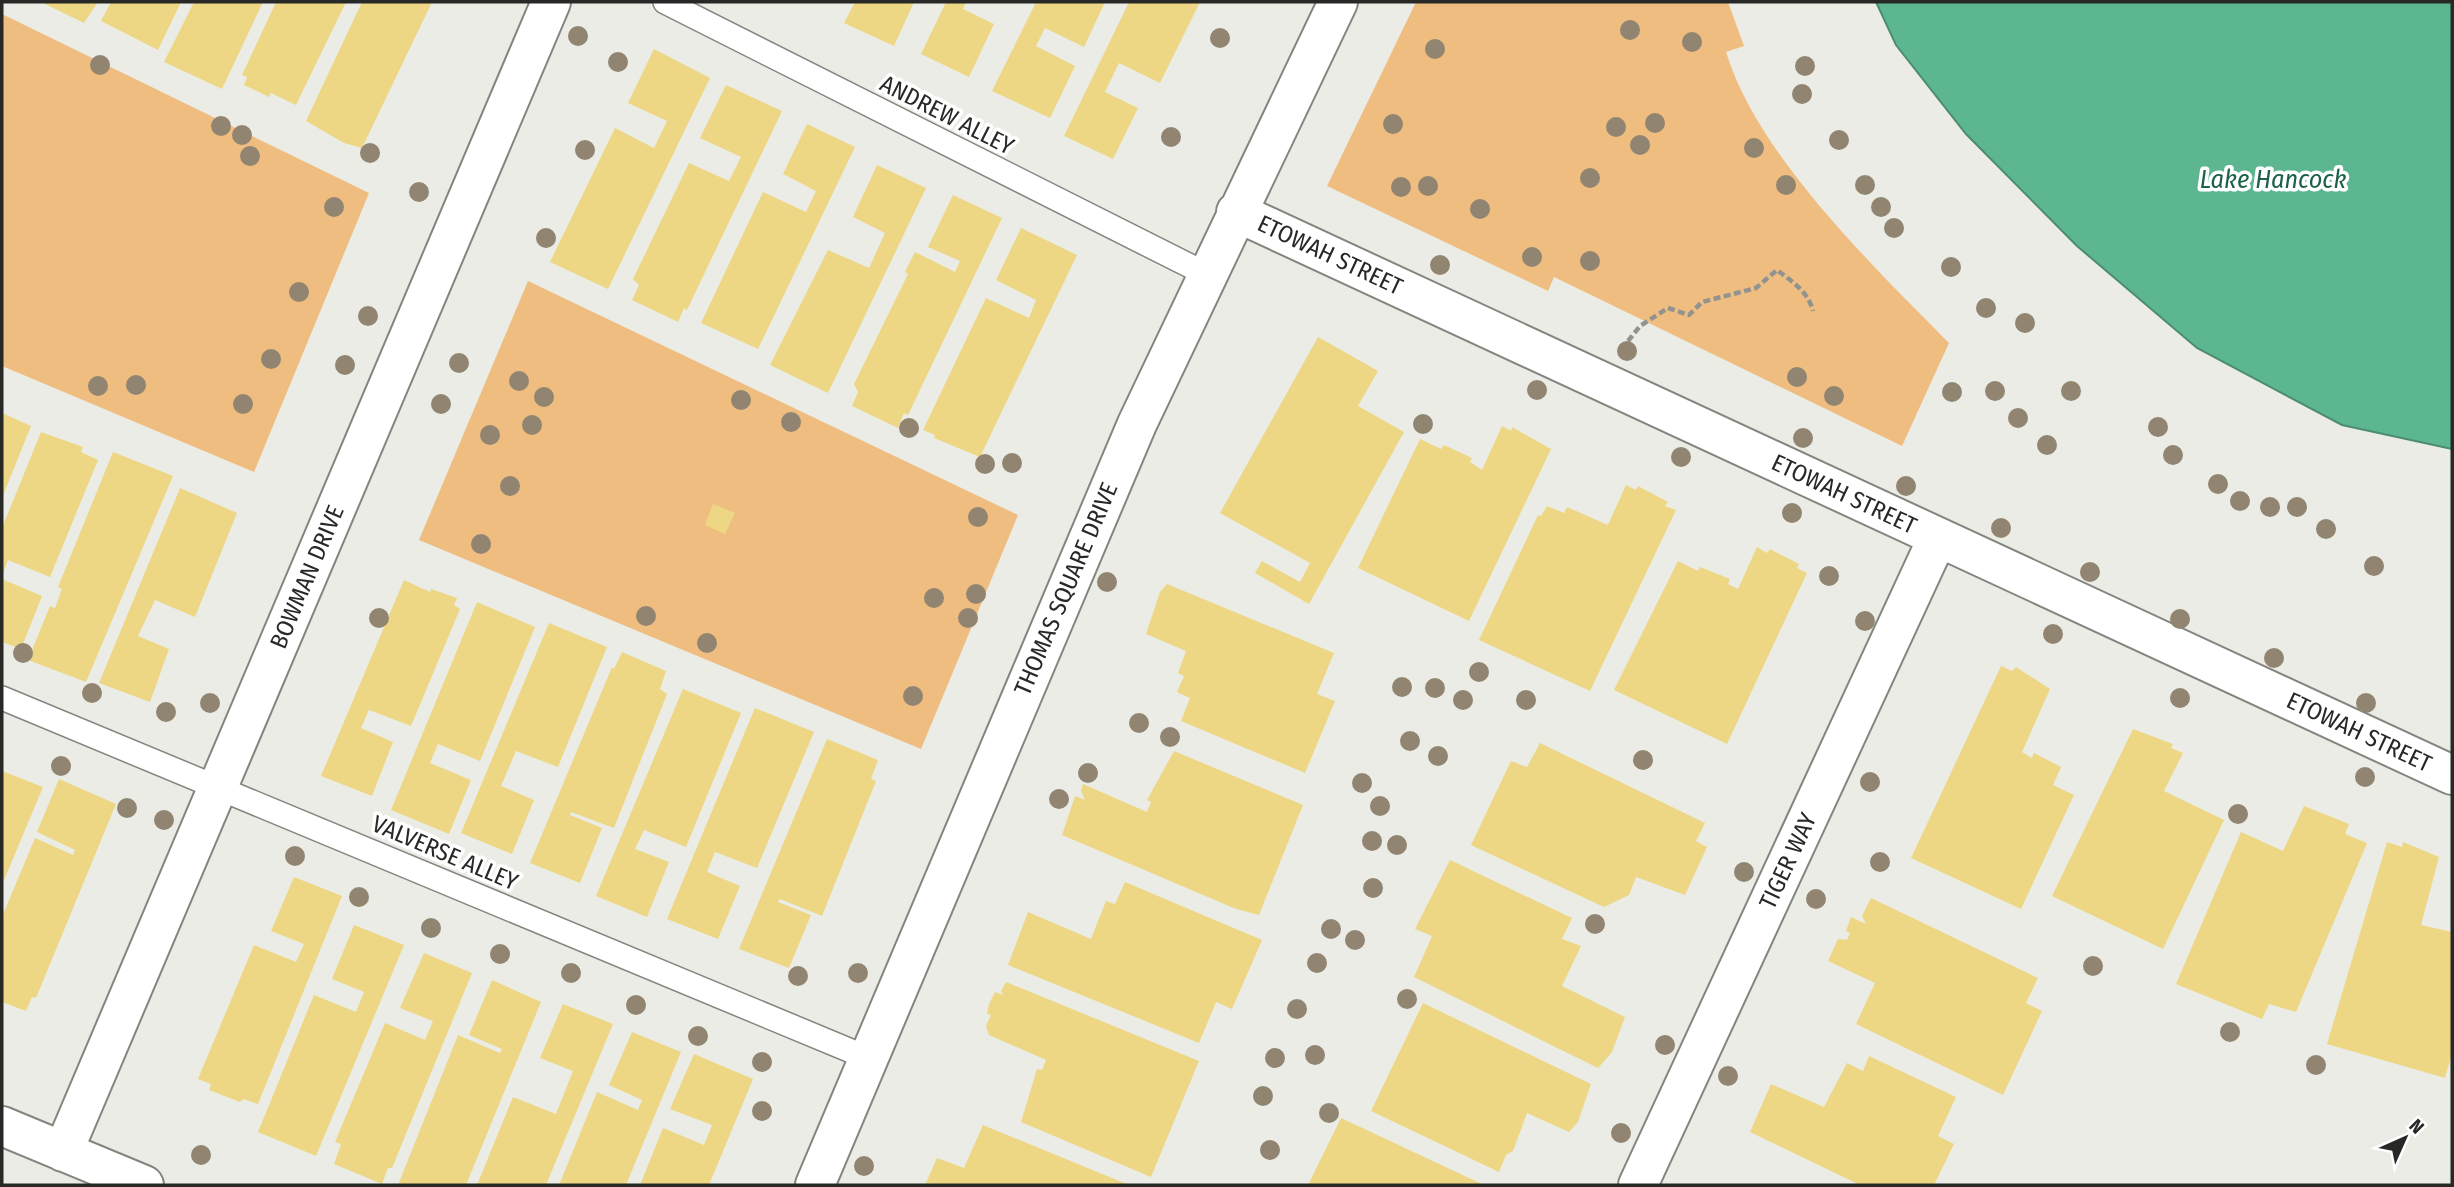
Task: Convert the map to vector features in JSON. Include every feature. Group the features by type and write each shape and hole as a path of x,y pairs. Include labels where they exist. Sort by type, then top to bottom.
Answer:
{"street":[{"name":"BOWMAN DRIVE","path":"64,1152 551,2"},
{"name":"THOMAS SQUARE DRIVE","path":"815,1185 1137,424 1206,274 1338,2"},
{"name":"ETOWAH STREET","path":"1236,212 2452,775"},
{"name":"TIGER WAY","path":"1638,1185 1938,537"},
{"path":"2,1126 144,1185"}],"lane":[{"name":"ANDREW ALLEY","path":"665,2 1206,274"},
{"name":"VALVERSE ALLEY","path":"2,698 868,1058"}],"path":[{"path":"1628,341 1640,326 1668,308 1689,315 1702,302 1756,288 1777,270 1802,290 1811,301 1813,311"}],"shaded area":[{"path":"1416,2 1728,2 1744,46 1726,52 1742,91 1764,131 1821,208 1853,245 1949,343 1902,446 1554,277 1548,291 1327,186"},
{"path":"2,14 369,193 254,472 2,366"},
{"path":"528,281 1018,515 921,749 419,540"}],"water":[{"name":"Lake Hancock","path":"1876,2 2452,2 2452,449 2342,425 2197,348 2077,246 1966,134 1896,45"}],"building":[{"path":"41,2 98,2 84,23"},
{"path":"111,2 181,2 158,50 101,21"},
{"path":"194,2 263,2 222,89 164,62"},
{"path":"276,2 346,2 296,105 271,93 269,97 244,85 247,77 242,75"},
{"path":"362,2 432,2 362,148 344,143 306,121"},
{"path":"855,2 914,2 894,46 844,23"},
{"path":"946,2 966,2 963,9 994,24 969,77 921,54"},
{"path":"1036,2 1105,2 1084,47 1045,28 1036,46 1075,66 1050,118 992,91"},
{"path":"1129,2 1200,2 1160,83 1119,63 1105,92 1138,108 1113,159 1064,136"},
{"path":"654,49 710,78 608,289 550,262 615,128 654,148 667,121 628,103"},
{"path":"726,85 782,111 687,310 684,308 678,322 632,300 639,285 633,279 689,163 729,181 741,157 700,138"},
{"path":"807,124 855,147 758,349 701,323 763,192 806,212 816,191 783,174"},
{"path":"877,165 926,188 828,393 770,365 828,250 869,268 885,233 853,217"},
{"path":"953,195 1002,218 908,415 904,413 898,428 852,406 858,392 854,384 908,274 905,272 915,252 955,272 960,261 928,247"},
{"path":"1021,228 1077,255 980,457 934,438 935,435 923,430 986,298 1029,318 1036,300 996,280"},
{"path":"1318,337 1378,371 1358,406 1404,432 1309,604 1255,573 1262,561 1300,582 1310,563 1220,513"},
{"path":"2,413 31,426 2,498"},
{"path":"1502,426 1511,431 1512,427 1551,449 1469,621 1358,568 1420,439 1441,449 1444,445 1472,458 1470,462 1482,470"},
{"path":"41,432 83,447 81,452 98,460 50,577 8,560 2,576 2,528"},
{"path":"113,452 173,476 86,682 28,660 50,606 55,608 62,589 58,587"},
{"path":"1626,485 1636,490 1638,486 1668,502 1665,506 1676,510 1590,691 1479,640 1538,515 1541,516 1547,506 1564,513 1567,507 1608,525"},
{"path":"180,488 237,513 195,617 155,600 138,636 169,649 150,702 99,683"},
{"path":"713,504 735,513 725,534 705,525"},
{"path":"1757,547 1767,553 1770,549 1799,564 1797,568 1807,573 1727,744 1614,690 1678,561 1698,571 1700,567 1730,579 1728,584 1738,589"},
{"path":"2,579 42,596 21,649 2,642"},
{"path":"404,580 430,592 431,589 457,598 454,605 460,609 411,726 369,710 361,728 393,742 372,796 321,776"},
{"path":"1167,584 1334,653 1317,694 1335,701 1305,773 1181,721 1190,698 1177,692 1184,676 1178,673 1186,651 1146,634 1160,592"},
{"path":"477,602 535,627 480,761 438,744 430,763 471,780 449,834 391,810"},
{"path":"549,623 607,647 558,767 516,751 501,786 534,800 512,854 461,833"},
{"path":"622,652 666,671 660,689 667,694 614,828 571,812 570,815 602,828 580,883 530,863 612,667 614,669"},
{"path":"2001,666 2012,671 2016,667 2050,689 2022,752 2032,758 2034,753 2061,767 2053,785 2074,795 2021,909 1911,858"},
{"path":"683,689 741,713 686,847 644,830 635,849 669,862 647,917 596,896"},
{"path":"755,708 814,732 757,868 715,852 707,872 740,886 718,939 667,919"},
{"path":"2133,729 2173,744 2171,748 2183,753 2164,791 2224,820 2163,949 2052,896"},
{"path":"827,739 878,760 871,779 876,781 822,916 780,899 778,902 811,915 789,968 739,949"},
{"path":"1540,743 1705,823 1696,841 1707,847 1685,895 1636,877 1629,895 1604,907 1471,845 1511,761 1527,767"},
{"path":"1174,751 1303,805 1259,915 1236,909 1062,835 1075,796 1085,800 1081,791 1083,784 1147,812 1151,802 1147,800"},
{"path":"2,771 43,787 2,885 3,835"},
{"path":"59,779 116,804 36,998 32,997 26,1011 2,1002 2,917 35,838 73,855 75,850 37,832"},
{"path":"2304,806 2349,824 2345,834 2367,843 2296,1012 2269,1004 2262,1019 2176,984 2241,832 2283,851"},
{"path":"2387,842 2402,847 2403,842 2439,857 2421,925 2452,932 2452,1053 2445,1078 2327,1044"},
{"path":"1450,860 1572,918 1562,939 1581,946 1562,986 1625,1017 1612,1052 1598,1068 1414,977 1432,936 1415,929"},
{"path":"294,877 342,896 258,1104 243,1099 240,1102 209,1090 211,1084 198,1079 254,945 296,962 304,944 271,931"},
{"path":"1125,882 1262,940 1232,1009 1216,1002 1199,1043 1008,965 1028,912 1091,939 1106,901 1115,904"},
{"path":"1871,898 2038,978 2026,1003 2042,1011 2003,1095 1856,1024 1875,983 1828,961 1838,939 1847,940 1850,933 1846,931 1851,917 1866,924 1862,916"},
{"path":"354,925 404,945 316,1156 258,1132 314,995 356,1012 364,992 332,979"},
{"path":"424,953 472,973 392,1168 388,1168 382,1184 334,1164 341,1144 335,1142 385,1023 425,1040 433,1021 400,1008"},
{"path":"492,980 541,1002 466,1185 398,1185 458,1035 500,1053 502,1049 469,1035"},
{"path":"1006,982 1199,1061 1151,1177 1021,1122 1037,1069 1042,1070 1046,1060 989,1035 986,1026 991,1015 987,1014 989,1004 995,992 1003,995 1001,991"},
{"path":"1423,1003 1591,1084 1578,1122 1569,1132 1527,1113 1513,1151 1506,1155 1499,1172 1371,1111"},
{"path":"563,1004 613,1024 546,1185 477,1185 513,1097 556,1114 573,1071 540,1058"},
{"path":"632,1032 681,1052 626,1185 559,1185 597,1092 638,1110 642,1100 609,1085"},
{"path":"694,1054 753,1079 709,1185 640,1185 663,1128 704,1145 712,1125 670,1109"},
{"path":"1869,1056 1956,1097 1938,1136 1954,1144 1934,1185 1860,1185 1750,1132 1771,1084 1824,1107 1847,1063 1863,1071"},
{"path":"1341,1118 1484,1185 1308,1185"},
{"path":"983,1125 1129,1185 925,1185 937,1158 964,1168"}]}
